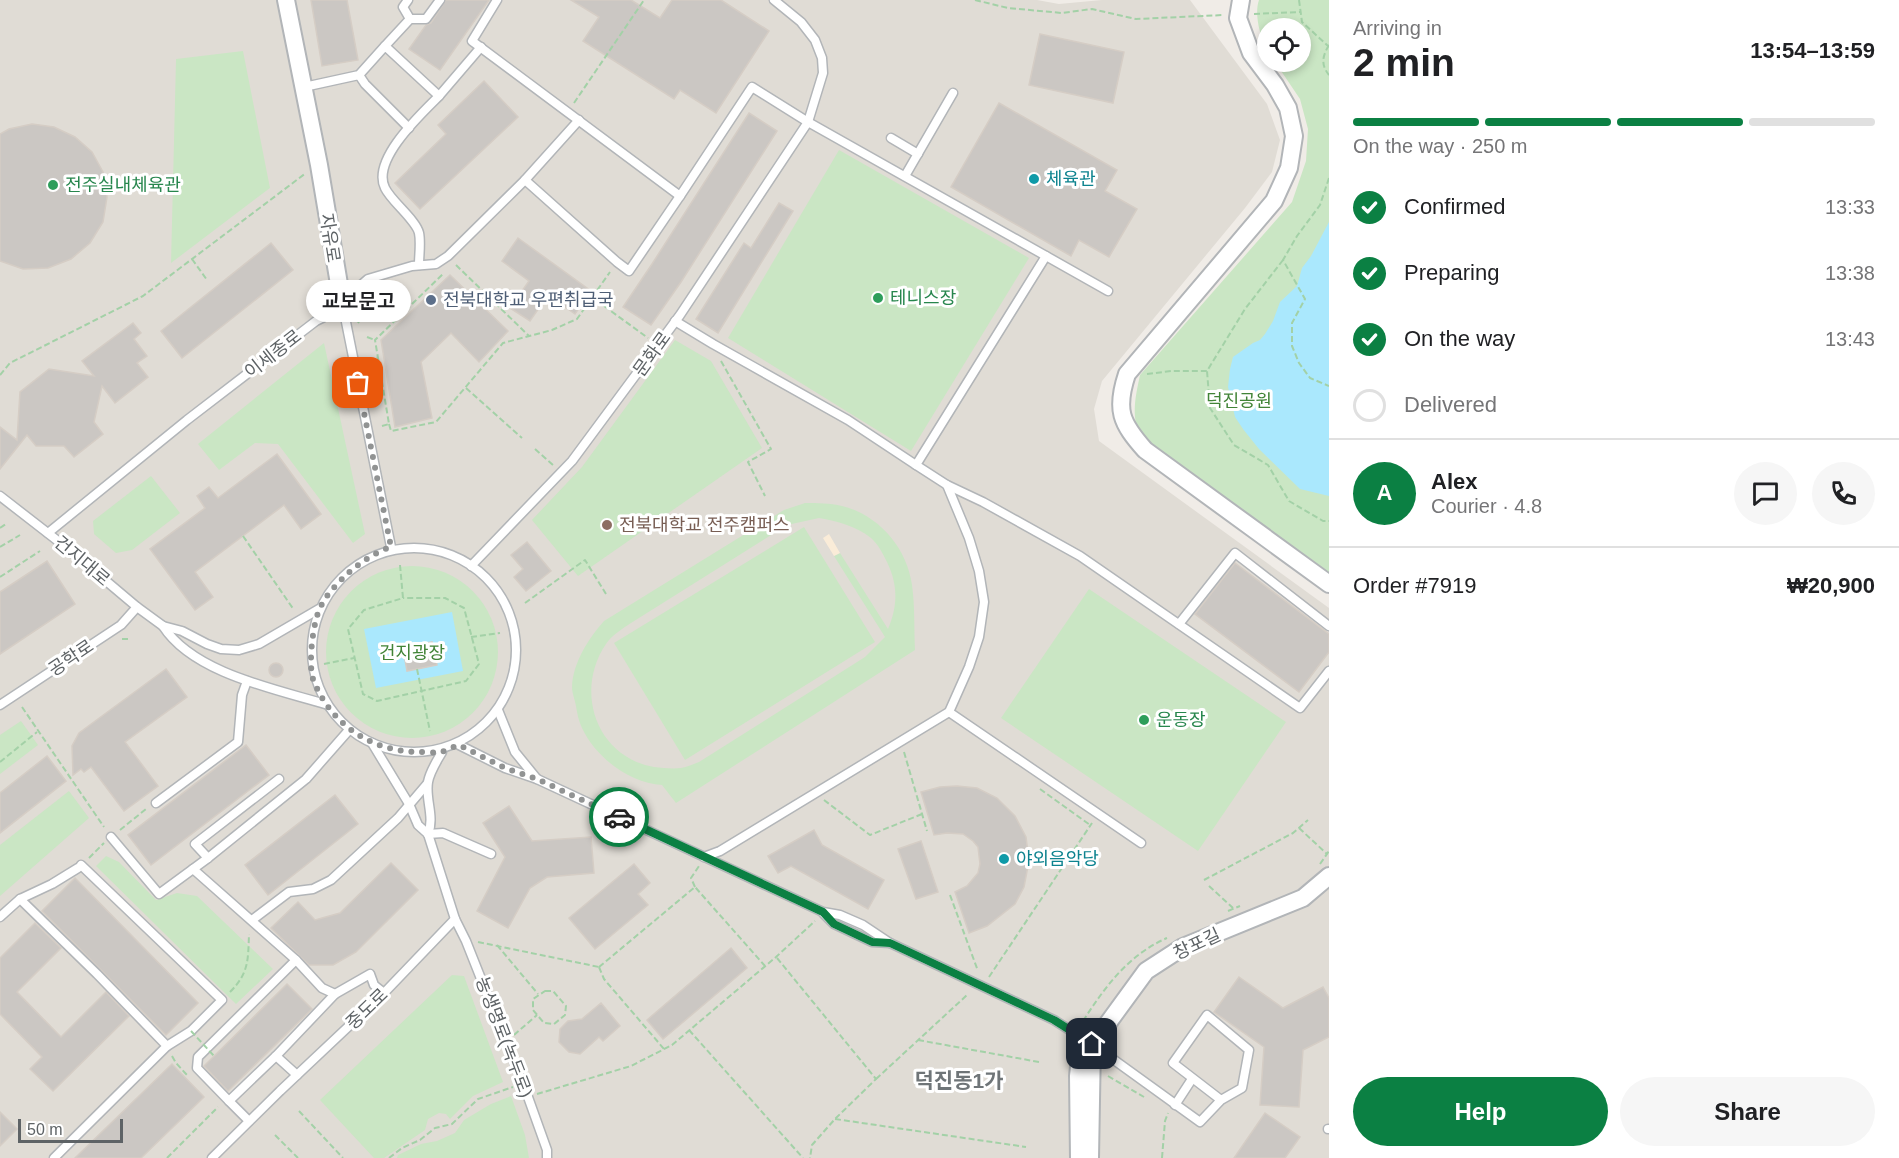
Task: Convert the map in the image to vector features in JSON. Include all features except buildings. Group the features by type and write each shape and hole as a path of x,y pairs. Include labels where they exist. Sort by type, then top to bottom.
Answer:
{"street":[{"name":"자유로","path":"286,0 319,165 342,302"},
{"path":"1241,0 1238,18 1251,53 1275,85 1288,108 1294,136 1289,168 1274,201 1127,374 1121,391 1121,411 1129,432 1145,450 1329,584"},
{"name":"창포길","path":"1079,1158 1078,1076 1080,1057 1146,971 1183,947 1303,898 1326,875"},
{"path":"1090,1158 1092,1044"}],"lane":[{"path":"408,0 403,7 410,19"},
{"path":"304,87 358,75 410,19 426,19 440,0"},
{"path":"497,0 472,41 680,196"},
{"name":"문화로","path":"471,566 572,461 675,321 808,122 823,73 822,58 815,40 801,22 774,0"},
{"path":"385,46 438,96"},
{"path":"419,265 419,231 385,189 382,177 392,148 481,47"},
{"path":"358,75 409,128"},
{"path":"525,180 629,271 752,87 808,122 1108,291"},
{"path":"905,176 953,93"},
{"name":"이세종로","path":"48,533 187,420 316,321 326,316 368,279 419,265 436,264 448,256 525,180 579,120"},
{"path":"891,138 918,154"},
{"path":"916,465 1046,256"},
{"name":"자유로","path":"342,302 391,547"},
{"path":"675,321 848,420 947,485 983,502 1080,556 1300,708 1329,671"},
{"path":"704,857 720,851 949,712 969,667 979,637 984,602 979,571 969,538 947,485"},
{"name":"건지대로","path":"0,496 137,607 164,626 182,631 214,647 239,650 259,644 319,609"},
{"path":"391,547 422,549 452,556 471,566 490,582 508,605 514,621 516,663 498,710 459,745 442,752 392,750 372,743 349,730 325,704 312,678 311,649 319,609 333,588 356,566 391,547"},
{"path":"1179,624 1234,553 1329,626"},
{"name":"공학로","path":"0,705 121,625 137,607"},
{"name":"건지대로","path":"164,626 171,638 202,660 229,674 325,704"},
{"path":"156,803 238,742 242,695 247,681"},
{"path":"498,710 514,752 537,779"},
{"path":"949,712 1141,843"},
{"path":"111,837 159,894 208,858 306,779 349,730"},
{"path":"372,743 409,804 418,825 428,834 454,919"},
{"path":"459,745 823,912 840,915 864,925 890,943 1054,1020 1092,1044 1172,1108 1200,1122 1221,1100 1242,1089 1249,1050 1207,1015 1173,1063 1221,1100"},
{"path":"428,834 431,826 427,784 442,752"},
{"path":"208,858 195,844 279,779"},
{"path":"254,922 289,892 313,889 331,880 398,818 427,784"},
{"path":"428,834 443,832 491,854"},
{"path":"0,917 20,899 52,884 80,866 222,1000 190,1031 167,1046 54,1158"},
{"path":"193,869 296,960 322,988 335,994"},
{"path":"20,899 167,1046"},
{"name":"중도로","path":"212,1158 384,993 454,919"},
{"name":"농생명로(녹두로)","path":"454,919 466,941 528,1097 547,1150 547,1158"},
{"path":"249,1121 197,1068 198,1057 296,960"},
{"path":"229,1101 335,994 370,974 375,985 384,993"},
{"path":"276,1056 297,1075"},
{"path":"1172,1108 1192,1079"}],"path":[{"path":"574,103 644,0"},
{"path":"975,0 1008,8 1062,13 1092,9 1136,19 1227,15"},
{"path":"1299,0 1302,22 1329,46 1324,52 1323,61 1325,71 1329,75"},
{"path":"1254,14 1301,12"},
{"path":"0,375 10,363 143,296 319,165"},
{"path":"1329,178 1320,204 1283,260 1245,309 1207,371 1210,408 1234,445 1268,465 1289,501 1323,521 1329,521"},
{"path":"192,259 207,279"},
{"path":"1283,260 1305,299 1292,323 1292,346 1299,363 1310,378 1329,386"},
{"path":"375,340 391,431 436,422 503,343 552,330 577,319 617,262"},
{"path":"375,340 455,263 530,336"},
{"path":"604,306 651,340"},
{"path":"367,337 375,340"},
{"path":"373,375 378,356"},
{"path":"718,356 771,449 748,462 765,496"},
{"path":"1140,375 1171,371 1207,371"},
{"path":"374,381 382,380"},
{"path":"466,388 522,438"},
{"path":"382,426 389,424"},
{"path":"535,449 558,469"},
{"path":"0,528 6,524"},
{"path":"0,547 20,535"},
{"path":"243,536 294,610"},
{"path":"0,577 40,551"},
{"path":"525,603 585,560 606,594"},
{"path":"400,566 403,598"},
{"path":"403,598 445,598 464,608 471,637 478,664 466,681 377,701 363,694 348,629 364,610 403,598"},
{"path":"471,637 500,633"},
{"path":"324,664 355,658"},
{"path":"417,669 430,731"},
{"path":"22,707 111,837 136,816"},
{"path":"0,762 38,731"},
{"path":"904,752 927,831"},
{"path":"824,800 870,835 922,814"},
{"path":"1204,880 1287,837 1308,820"},
{"path":"989,978 1094,821"},
{"path":"1299,828 1328,852 1326,875"},
{"path":"704,857 691,878 695,887 765,966"},
{"path":"1209,886 1233,908"},
{"path":"599,967 695,887"},
{"path":"950,895 978,972"},
{"path":"528,1097 631,1066 672,1045 776,957 823,912"},
{"path":"222,1000 242,980 248,958 249,934 254,922"},
{"path":"478,942 599,967"},
{"path":"497,945 538,994"},
{"path":"776,957 876,1079"},
{"path":"599,967 604,979 664,1049"},
{"path":"1083,1021 1103,990"},
{"path":"553,991 566,1006 565,1015 554,1024 544,1023 532,1010 533,999 538,994 553,991"},
{"path":"810,1158 812,1145 835,1119 967,995"},
{"path":"512,1036 537,1015"},
{"path":"689,1030 803,1158"},
{"path":"190,1031 214,1056"},
{"path":"918,1040 1039,1062"},
{"path":"1103,1073 1150,1100"},
{"path":"389,1158 402,1148 420,1140 435,1128 452,1124 478,1099 513,1087"},
{"path":"167,1158 218,1107"},
{"path":"1162,1158 1164,1121 1172,1108"},
{"path":"299,1112 343,1158"},
{"path":"835,1119 1026,1147"},
{"path":"275,1135 298,1158"},
{"path":"290,1158 295,1154"}],"shaded area":[{"name":"전북대학교 전주캠퍼스","path":"0,0 1037,0 1059,4 1102,0 1190,0 1267,104 1280,140 1272,172 1102,381 1094,409 1099,441 1329,608 1329,1158 0,1158"}],"green space":[{"name":"덕진공원","path":"1259,0 1329,0 1329,580 1153,451 1142,438 1135,414 1140,375 1292,202 1306,161 1308,129 1300,99 1282,72 1311,72 1311,18 1257,18"},
{"path":"243,51 270,188 171,263 176,59"},
{"name":"테니스장","path":"839,150 1029,258 911,451 728,338"},
{"path":"675,340 711,361 762,448 578,576 532,520 582,467"},
{"path":"324,343 365,534 353,543 278,444 255,443 219,470 198,444"},
{"path":"151,476 180,513 132,550 116,553 94,534 93,521"},
{"path":"805,503 842,506 868,517 889,535 904,558 909,571 914,601 915,650 676,803 662,785 638,779 615,767 588,739 580,723 572,689 578,660 587,643 604,621 784,510","holes":["819,518 859,530 871,538 880,549 891,570 895,587 894,612 888,629 840,553 834,556 885,637 865,657 699,762 681,768 654,767 634,761 618,750 605,736 596,719 592,701 592,682 596,662 608,641 617,632 787,525"]},
{"path":"804,527 875,642 685,760 614,643"},
{"name":"건지광장","path":"412,566 445,573 473,591 491,619 498,652 491,685 473,713 445,731 412,738 379,731 351,713 333,685 326,652 333,619 351,591 379,573"},
{"name":"운동장","path":"1089,589 1286,722 1198,851 1001,718"},
{"path":"21,721 38,745 0,774 0,735"},
{"path":"69,791 89,818 0,896 0,845"},
{"path":"106,856 119,862 156,900 177,893 197,896 273,969 236,1004 96,866"},
{"path":"452,975 464,976 503,1082 473,1096 450,1119 446,1114 439,1113 428,1119 425,1130 384,1158 374,1158 320,1100"},
{"path":"511,1096 525,1135 529,1158 397,1158 398,1155 421,1144 437,1141 455,1133 464,1120 491,1104"}],"sand":[{"path":"829,534 840,553 834,556 823,538"}],"water":[{"path":"1329,222 1329,496 1300,489 1259,449 1235,417 1228,387 1233,357 1260,340 1265,334 1280,302 1297,286 1302,268"},
{"path":"452,612 463,671 376,688 364,629"}],"way so far":[{"path":"358,383 391,547 356,566 333,588 319,609 311,649 312,678 325,704 349,730 372,743 392,750 414,752 442,752 459,745 505,768 537,779 619,817"}],"place":[{"name":"체육관","path":"1034,179"},
{"name":"전주실내체육관","path":"53,185"},
{"name":"테니스장","path":"878,298"},
{"name":"전북대학교 우편취급국","path":"431,300"},
{"name":"교보문고","path":"358,383"},
{"name":"전북대학교 전주캠퍼스","path":"607,525"},
{"name":"운동장","path":"1144,720"},
{"name":"야외음악당","path":"1004,859"}],"district":[{"name":"덕진동1가","path":"959,1081"}],"route":[{"path":"619,817 823,912 834,924 872,942 890,943 1023,1005 1054,1020 1092,1044"}]}
